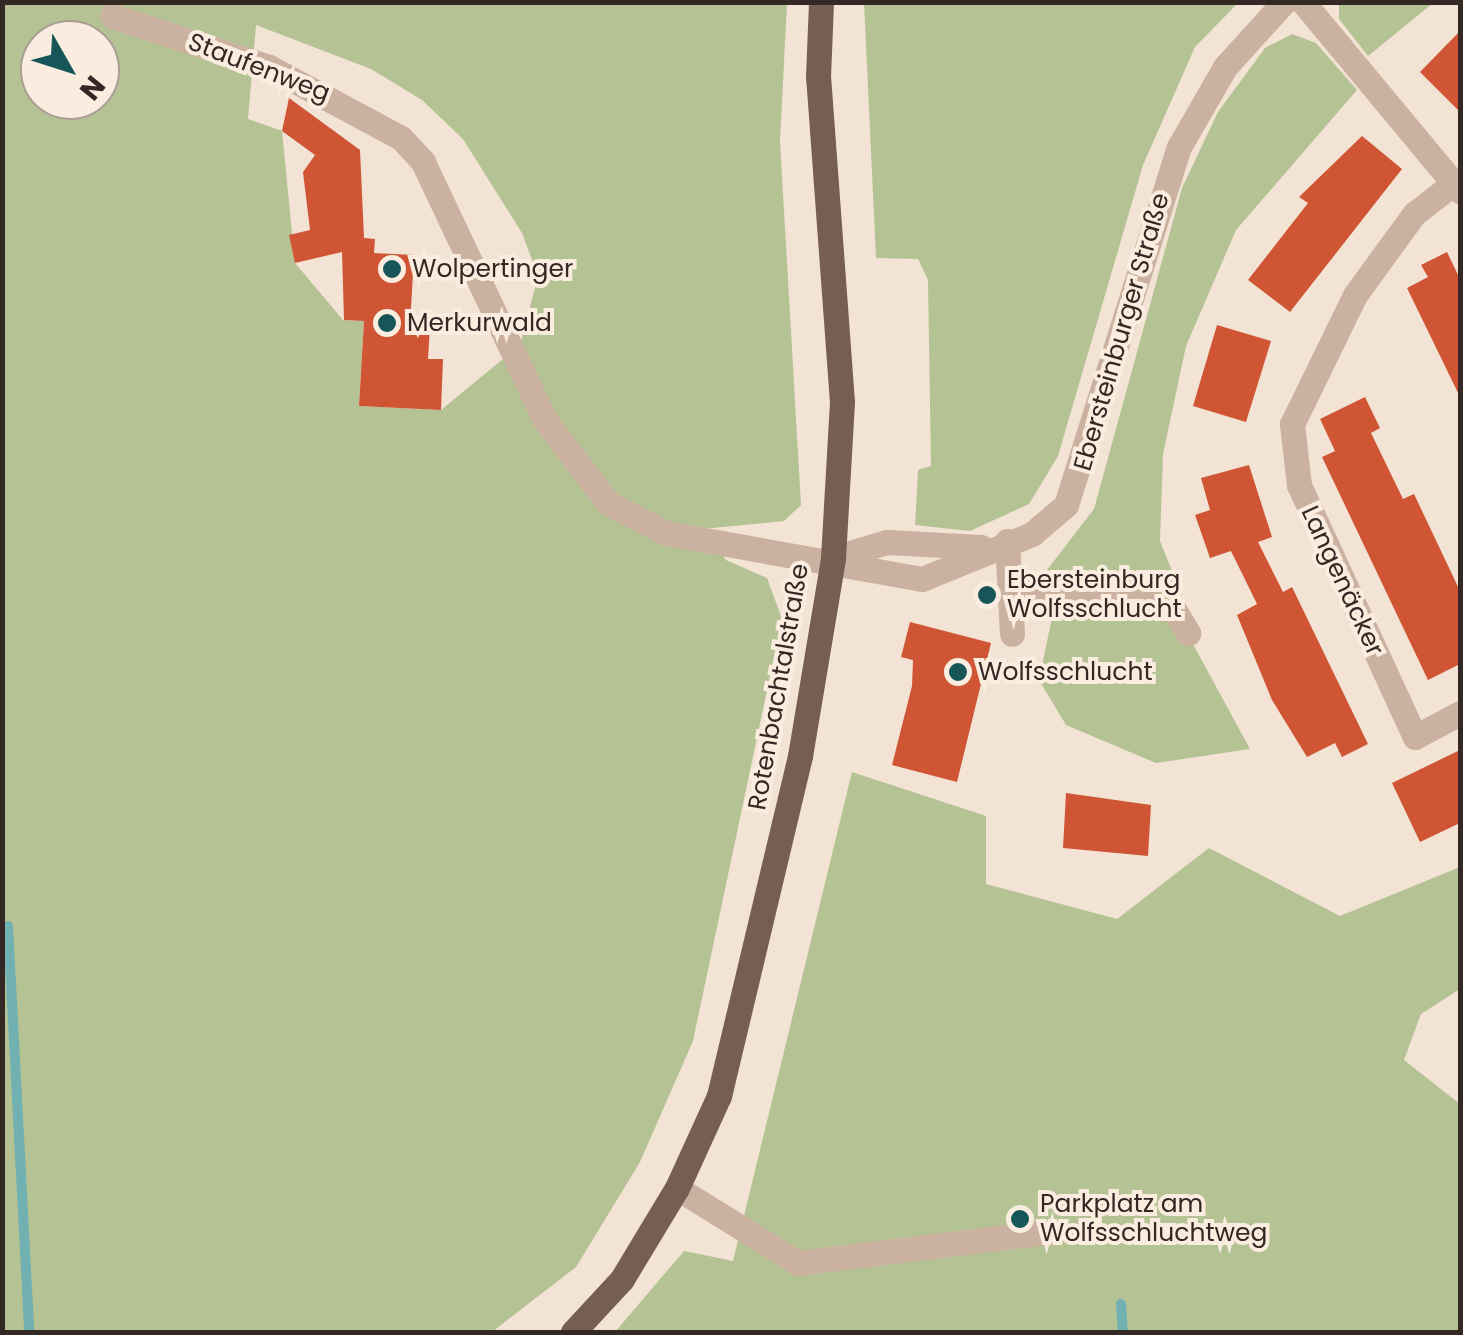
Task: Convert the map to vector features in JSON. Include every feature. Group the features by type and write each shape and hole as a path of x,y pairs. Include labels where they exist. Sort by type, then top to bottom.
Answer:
{"main road":[{"name":"Rotenbachtalstraße","path":"573,1332 622,1279 678,1188 748,995 834,558 842,402 818,77 822,2"}],"street":[{"name":"Ebersteinburger Straße","path":"834,558 884,579 922,579 1052,521 1077,485 1143,242 1179,147 1226,67 1284,2"},
{"name":"Langenäcker","path":"1303,2 1458,186 1414,214 1355,295 1292,424 1305,499 1415,737 1460,713"},
{"name":"Staufenweg","path":"112,16 269,67 388,128 422,162 489,296 544,420 608,503 666,533 834,558"},
{"name":"Ebersteinburger Straße","path":"834,558 887,542 996,544"},
{"path":"996,544 1015,589 1012,634"},
{"path":"1015,589 1152,604 1175,611 1188,633"},
{"path":"678,1188 798,1262 1055,1230"}],"green space":[{"path":"864,2 1238,3 1195,47 1143,165 1058,456 1029,504 970,531 915,525 918,470 931,466 928,280 918,259 876,258"},
{"path":"1339,2 1433,3 1368,56 1339,19"},
{"path":"3,3 787,3 780,141 801,505 784,521 702,529 726,560 767,578 782,619 693,1041 640,1162 576,1267 492,1332 3,1332","holes":["256,25 371,69 422,100 463,139 522,233 538,276 520,345 441,410 359,406 364,321 343,320 295,263 282,131 248,119"]},
{"path":"1292,34 1316,43 1357,90 1236,230 1186,346 1163,454 1160,541 1182,596 1037,583 1094,509 1182,188 1218,112 1265,48"},
{"path":"1175,611 1250,749 1156,763 1066,725 1039,680 1053,613"},
{"path":"852,772 986,816 986,884 1117,919 1209,848 1340,916 1460,867 1460,989 1421,1014 1404,1060 1460,1104 1460,1332 615,1332 684,1251 733,1261"}],"building":[{"path":"1460,31 1460,112 1420,72"},
{"path":"289,98 360,150 364,238 375,239 374,253 414,255 410,326 430,327 428,359 443,359 441,410 359,406 364,321 344,320 342,252 295,263 289,235 310,230 303,172 315,155 282,131"},
{"path":"1362,136 1402,169 1290,312 1248,280 1308,203 1299,197"},
{"path":"1447,252 1460,279 1460,397 1407,288 1428,277 1421,265"},
{"path":"1217,325 1271,341 1246,422 1193,406"},
{"path":"1365,397 1380,428 1371,433 1403,499 1414,494 1460,591 1460,664 1428,680 1322,457 1335,451 1320,419"},
{"path":"1249,465 1272,537 1258,542 1283,592 1292,587 1368,744 1342,757 1335,743 1307,757 1272,700 1237,615 1257,604 1231,551 1210,558 1195,515 1210,510 1201,478"},
{"path":"910,622 991,643 957,782 892,765 912,686 913,660 901,657"},
{"path":"1460,750 1460,823 1420,842 1392,783"},
{"path":"1066,793 1151,805 1148,856 1063,848"}],"waterway":[{"path":"8,926 29,1332"},
{"path":"1121,1304 1123,1332"}],"place":[{"name":"Wolpertinger","path":"392,269"},
{"name":"Merkurwald","path":"387,323"},
{"name":"Ebersteinburg Wolfsschlucht","path":"987,595"},
{"name":"Wolfsschlucht","path":"958,672"},
{"name":"Parkplatz am Wolfsschluchtweg","path":"1020,1219"}]}
